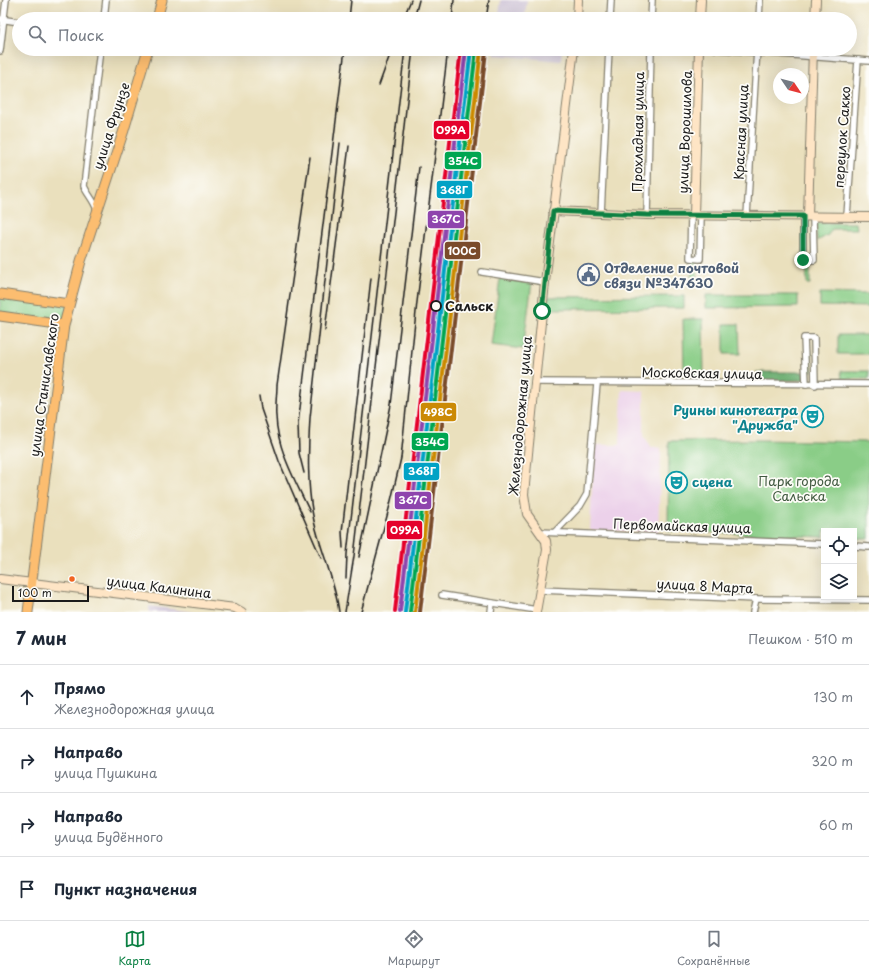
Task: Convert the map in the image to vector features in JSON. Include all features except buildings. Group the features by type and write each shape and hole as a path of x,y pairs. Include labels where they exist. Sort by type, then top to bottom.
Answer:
{"main road":[{"path":"158,12 162,0"},
{"path":"577,12 578,0"},
{"path":"700,12 701,0"},
{"path":"815,12 816,0"},
{"name":"улица Фрунзе","path":"97,210 124,130 146,56"},
{"name":"Железнодорожная улица","path":"540,590 547,550 546,541 527,514 524,494 545,282 573,56"},
{"name":"улица Ворошилова","path":"695,215 699,56"},
{"path":"808,216 813,56"},
{"name":"улица Станиславского","path":"28,612 64,325 97,210"},
{"path":"553,211 647,215 869,216"},
{"path":"0,294 69,304"},
{"path":"0,316 64,325"},
{"name":"улица Калинина","path":"0,579 235,608 242,612"},
{"path":"536,611 540,590"}],"street":[{"path":"0,51 2,20 6,0"},
{"path":"105,12 106,0"},
{"path":"610,12 611,0"},
{"path":"651,12 652,0"},
{"path":"759,12 760,0"},
{"path":"2,20 12,21"},
{"path":"97,210 91,194 86,192 84,186 99,56"},
{"path":"601,213 609,56"},
{"name":"Прохладная улица","path":"647,215 651,56"},
{"name":"Красная улица","path":"747,216 757,56"},
{"path":"832,56 869,61"},
{"name":"переулок Сакко","path":"847,216 858,60"},
{"name":"улица Ворошилова","path":"695,215 700,259 690,258 695,215"},
{"path":"808,216 814,260 803,260 808,216"},
{"path":"482,272 545,282"},
{"path":"806,384 804,338 814,338 815,384"},
{"name":"Московская улица","path":"535,382 596,384 696,382 869,384"},
{"path":"555,532 580,506 588,494 596,384"},
{"name":"Первомайская улица","path":"539,532 821,544"},
{"path":"857,546 869,547"},
{"name":"улица 8 Марта","path":"540,590 756,600 869,600"},
{"path":"442,594 536,611"},
{"path":"753,612 756,600"},
{"path":"491,612 492,603"}],"shaded area":[{"path":"501,0 527,0 526,12 499,12"},
{"path":"506,56 561,56 561,61"},
{"path":"622,390 644,391 644,436 651,447 661,448 658,532 590,530 594,445 620,445"},
{"path":"149,606 194,612 149,612"}],"green space":[{"path":"816,223 856,223 857,229 832,229 828,235 817,241"},
{"path":"692,260 698,260 697,286 691,286"},
{"path":"806,262 810,262 810,284 807,284"},
{"path":"500,278 532,282 523,349 491,345"},
{"path":"820,293 869,294 869,307 820,306"},
{"path":"0,294 69,304 64,325 0,317"},
{"path":"706,295 798,295 798,307 706,308"},
{"path":"684,296 684,308 546,309 546,297"},
{"path":"683,319 703,319 704,375 684,376"},
{"path":"724,324 739,324 740,354 724,354"},
{"path":"838,335 869,335 869,354 838,354"},
{"path":"807,351 811,351 812,371 808,371"},
{"path":"841,371 869,371 869,379 842,379"},
{"path":"756,372 804,372 804,380 761,381"},
{"name":"Парк города Сальска","path":"759,440 869,442 869,539 857,539 857,528 821,528 821,537 668,531 669,441"}],"railway":[{"path":"350,12 351,0"},
{"path":"406,12 411,0"},
{"path":"416,12 419,0"},
{"path":"453,12 454,0"},
{"path":"487,12 489,0"},
{"path":"304,473 299,453 298,424 344,56"},
{"path":"379,85 389,56"},
{"path":"346,578 347,554 404,56"},
{"path":"345,612 354,556 412,56"},
{"path":"361,612 401,458 417,302 447,56"},
{"path":"470,101 480,56"},
{"path":"339,612 331,577 314,521 309,483 309,457 310,418 340,143"},
{"path":"325,330 349,146"},
{"path":"310,157 277,385 276,408 277,429 288,466 310,512"},
{"path":"359,557 391,405 419,167"},
{"path":"343,548 342,532 371,278"},
{"path":"259,396 261,409 279,461 321,558"},
{"path":"426,495 434,432"},
{"path":"410,612 424,489"},
{"path":"422,600 424,578"},
{"path":"417,591 417,612"}],"transit line":[{"name":"099А","path":"395,611 460,56"},
{"name":"367С","path":"400,611 465,56"},
{"name":"368Г","path":"405,612 470,56"},
{"name":"354С","path":"410,612 475,56"},
{"name":"498С","path":"415,612 480,56"},
{"name":"100C","path":"420,612 485,56"}],"place":[{"name":"Отделение почтовой связи №347630","path":"589,275"},
{"name":"Сальск","path":"436,306"},
{"name":"Руины кинотеатра \"Дружба\"","path":"813,417"},
{"name":"сцена","path":"676,482"}],"route":[{"path":"542,311 553,211 647,215 803,216 803,260"}]}
